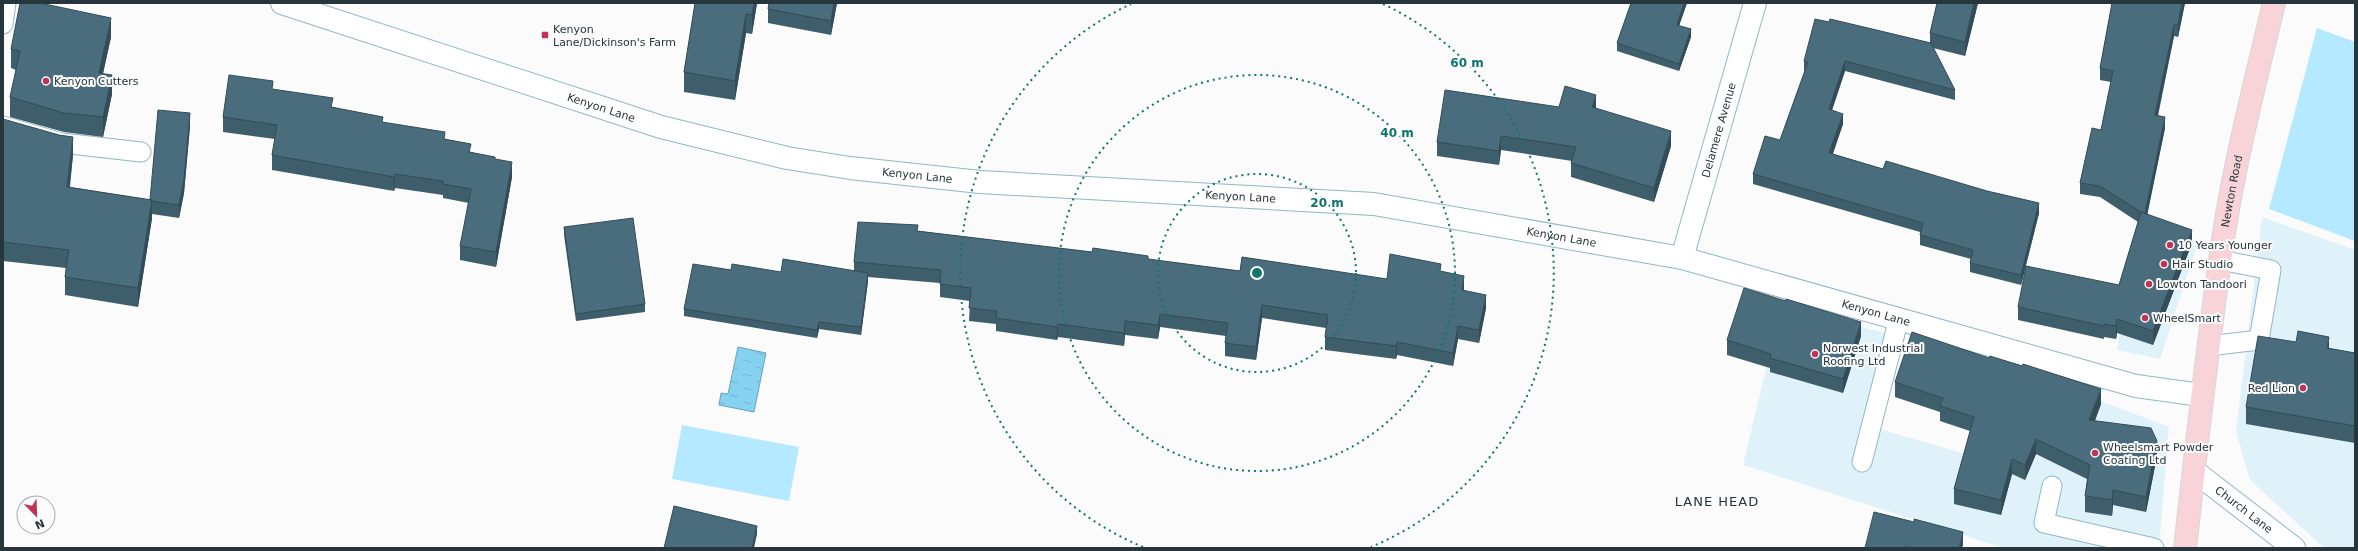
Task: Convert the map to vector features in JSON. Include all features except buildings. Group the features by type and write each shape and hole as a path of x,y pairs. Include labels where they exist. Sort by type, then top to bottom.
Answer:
{"main road":[{"name":"Kenyon Lane","path":"282,3 661,127 787,158 850,168 980,182 1374,204 1682,258 2136,386 2201,395"},
{"name":"Delamere Avenue","path":"1682,258 1755,3"},
{"name":"Newton Road","path":"2185,548 2201,395 2220,260 2247,114 2274,3"},
{"name":"Church Lane","path":"2194,471 2294,548"}],"lane":[{"path":"3,24 6,3"},
{"path":"3,126 62,143 141,152"},
{"path":"2208,346 2259,340 2271,270 2220,260"},
{"path":"1862,462 1899,318"},
{"path":"2052,486 2044,523 2154,548"}],"shaded area":[{"path":"2317,28 2355,42 2355,241 2269,209"},
{"path":"2262,217 2355,250 2355,548 2324,548 2250,480 2236,432"},
{"path":"2138,224 2198,242 2160,359 2117,350"},
{"path":"1781,306 1905,338 1880,429 1965,454 2017,369 2169,427 2159,548 2003,548 1743,465"},
{"path":"682,425 799,447 789,501 672,479"}],"water":[{"path":"738,347 766,353 754,412 719,405 721,393 728,394"}],"place":[{"name":"Kenyon Lane/Dickinson's Farm","path":"545,35"},
{"name":"Kenyon Cutters","path":"46,81"},
{"name":"10 Years Younger","path":"2170,245"},
{"name":"Hair Studio","path":"2164,264"},
{"name":"Lowton Tandoori","path":"2149,284"},
{"name":"WheelSmart","path":"2145,318"},
{"name":"Norwest Industrial Roofing Ltd","path":"1815,354"},
{"name":"Red Lion","path":"2303,388"},
{"name":"Wheelsmart Powder Coating Ltd","path":"2095,453"}],"district":[{"name":"LANE HEAD","path":"1717,501"}]}
